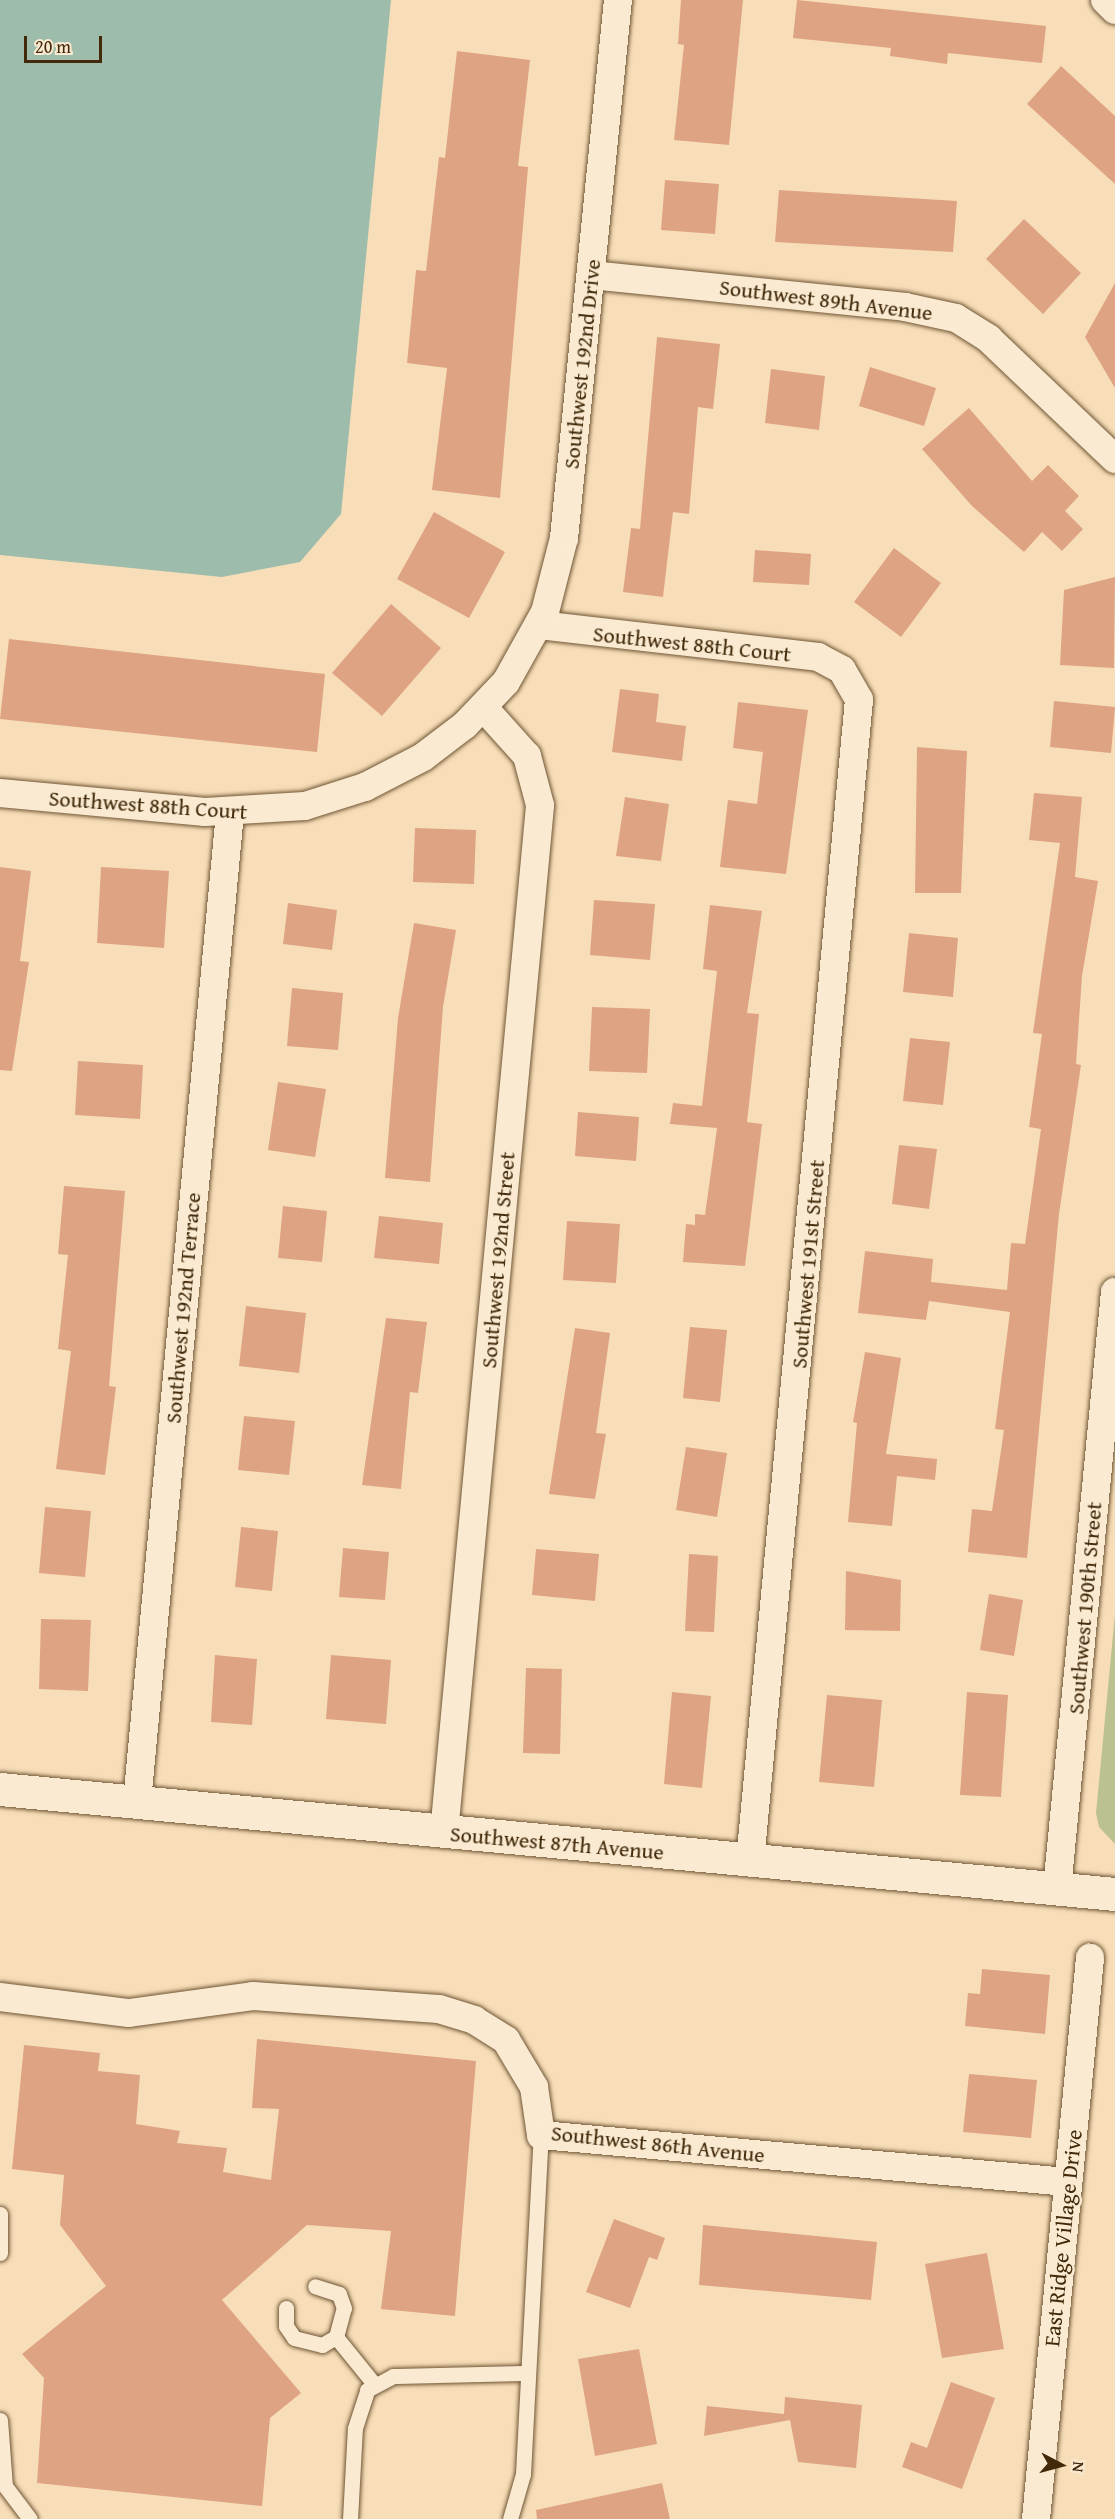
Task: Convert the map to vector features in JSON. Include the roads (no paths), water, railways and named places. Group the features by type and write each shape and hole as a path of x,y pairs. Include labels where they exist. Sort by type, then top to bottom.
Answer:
{"street":[{"name":"Southwest 192nd Drive","path":"483,707 521,659 539,625 564,538 618,0"},
{"path":"1104,0 1115,10"},
{"name":"Southwest 89th Avenue","path":"591,275 905,307 956,318 989,339 1115,459"},
{"name":"Southwest 88th Court","path":"539,625 808,655 842,670"},
{"name":"Southwest 191st Street","path":"750,1861 860,713 855,687 842,670"},
{"name":"Southwest 88th Court","path":"0,793 230,813 280,811 365,787 423,757 483,707"},
{"name":"Southwest 192nd Street","path":"444,1833 540,806 527,756 483,707"},
{"name":"Southwest 192nd Terrace","path":"137,1802 230,813"},
{"name":"Southwest 190th Street","path":"1057,1889 1115,1292"},
{"name":"Southwest 87th Avenue","path":"0,1789 444,1833 1115,1894"},
{"name":"East Ridge Village Drive","path":"1036,2519 1090,1958"},
{"name":"Southwest 86th Avenue","path":"0,1997 112,2012 278,1996 457,2013 491,2029 518,2055 540,2106 541,2135 1068,2182"}],"lane":[{"path":"510,2519 523,2474 526,2373 541,2135"},
{"path":"0,2214 0,2253"},
{"path":"286,2308 286,2326 294,2338 322,2345 336,2337 344,2308 339,2294 315,2286"},
{"path":"336,2337 374,2384"},
{"path":"350,2519 356,2428 361,2403 374,2384 411,2375 526,2373"},
{"path":"0,2420 5,2486 30,2519"}]}
